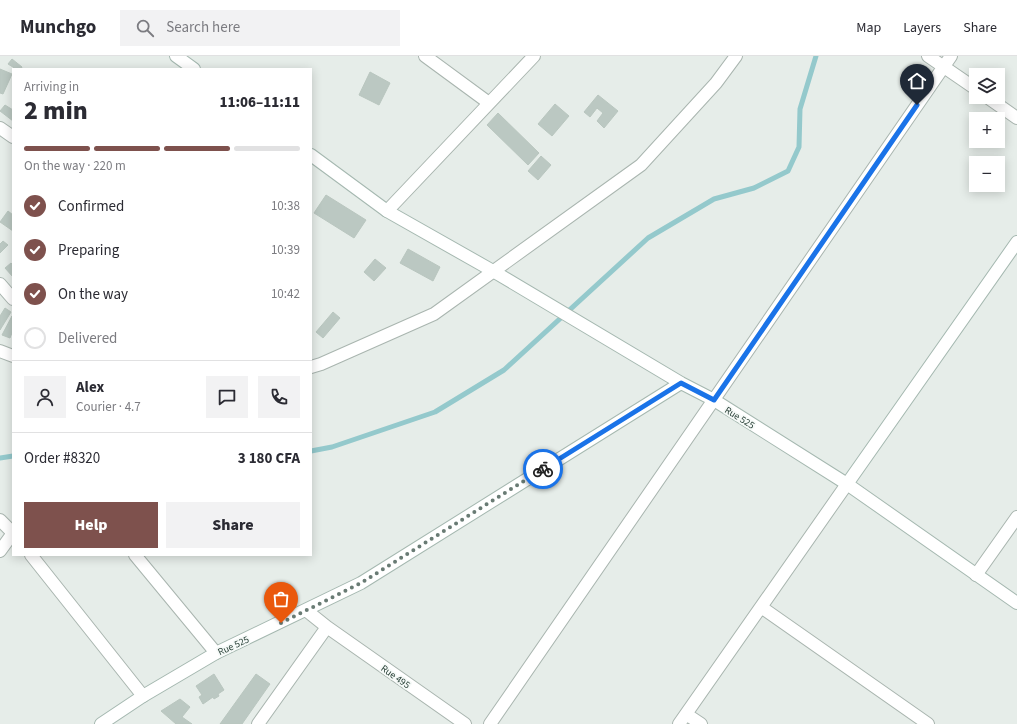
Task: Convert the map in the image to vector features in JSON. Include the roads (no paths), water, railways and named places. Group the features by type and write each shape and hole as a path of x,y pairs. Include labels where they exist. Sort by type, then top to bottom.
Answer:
{"street":[{"path":"176,56 193,68"},
{"path":"425,56 489,103"},
{"path":"387,211 534,56"},
{"path":"316,366 434,314 641,164 716,83 736,56"},
{"path":"928,56 969,84"},
{"path":"490,724 951,56"},
{"path":"997,104 1017,118"},
{"path":"0,128 12,136"},
{"path":"312,156 387,211 493,271 681,383"},
{"path":"678,724 1017,242"},
{"path":"0,284 12,297"},
{"path":"0,351 12,356"},
{"name":"Rue 525","path":"101,724 143,696 216,653 307,611 361,583 681,383 714,400 847,484 1017,603"},
{"path":"976,575 1017,517"},
{"path":"0,520 12,532"},
{"path":"0,532 12,533"},
{"path":"0,551 12,534"},
{"path":"32,556 143,696"},
{"path":"136,556 216,653"},
{"path":"761,607 928,724"},
{"name":"Rue 495","path":"307,611 327,627 465,724"},
{"path":"258,724 327,627"},
{"path":"686,714 701,724"}],"waterway":[{"path":"312,451 332,447 435,412 504,370 648,238 714,199 754,188 788,171 799,147 800,109 816,56"},
{"path":"0,458 12,456"}]}
